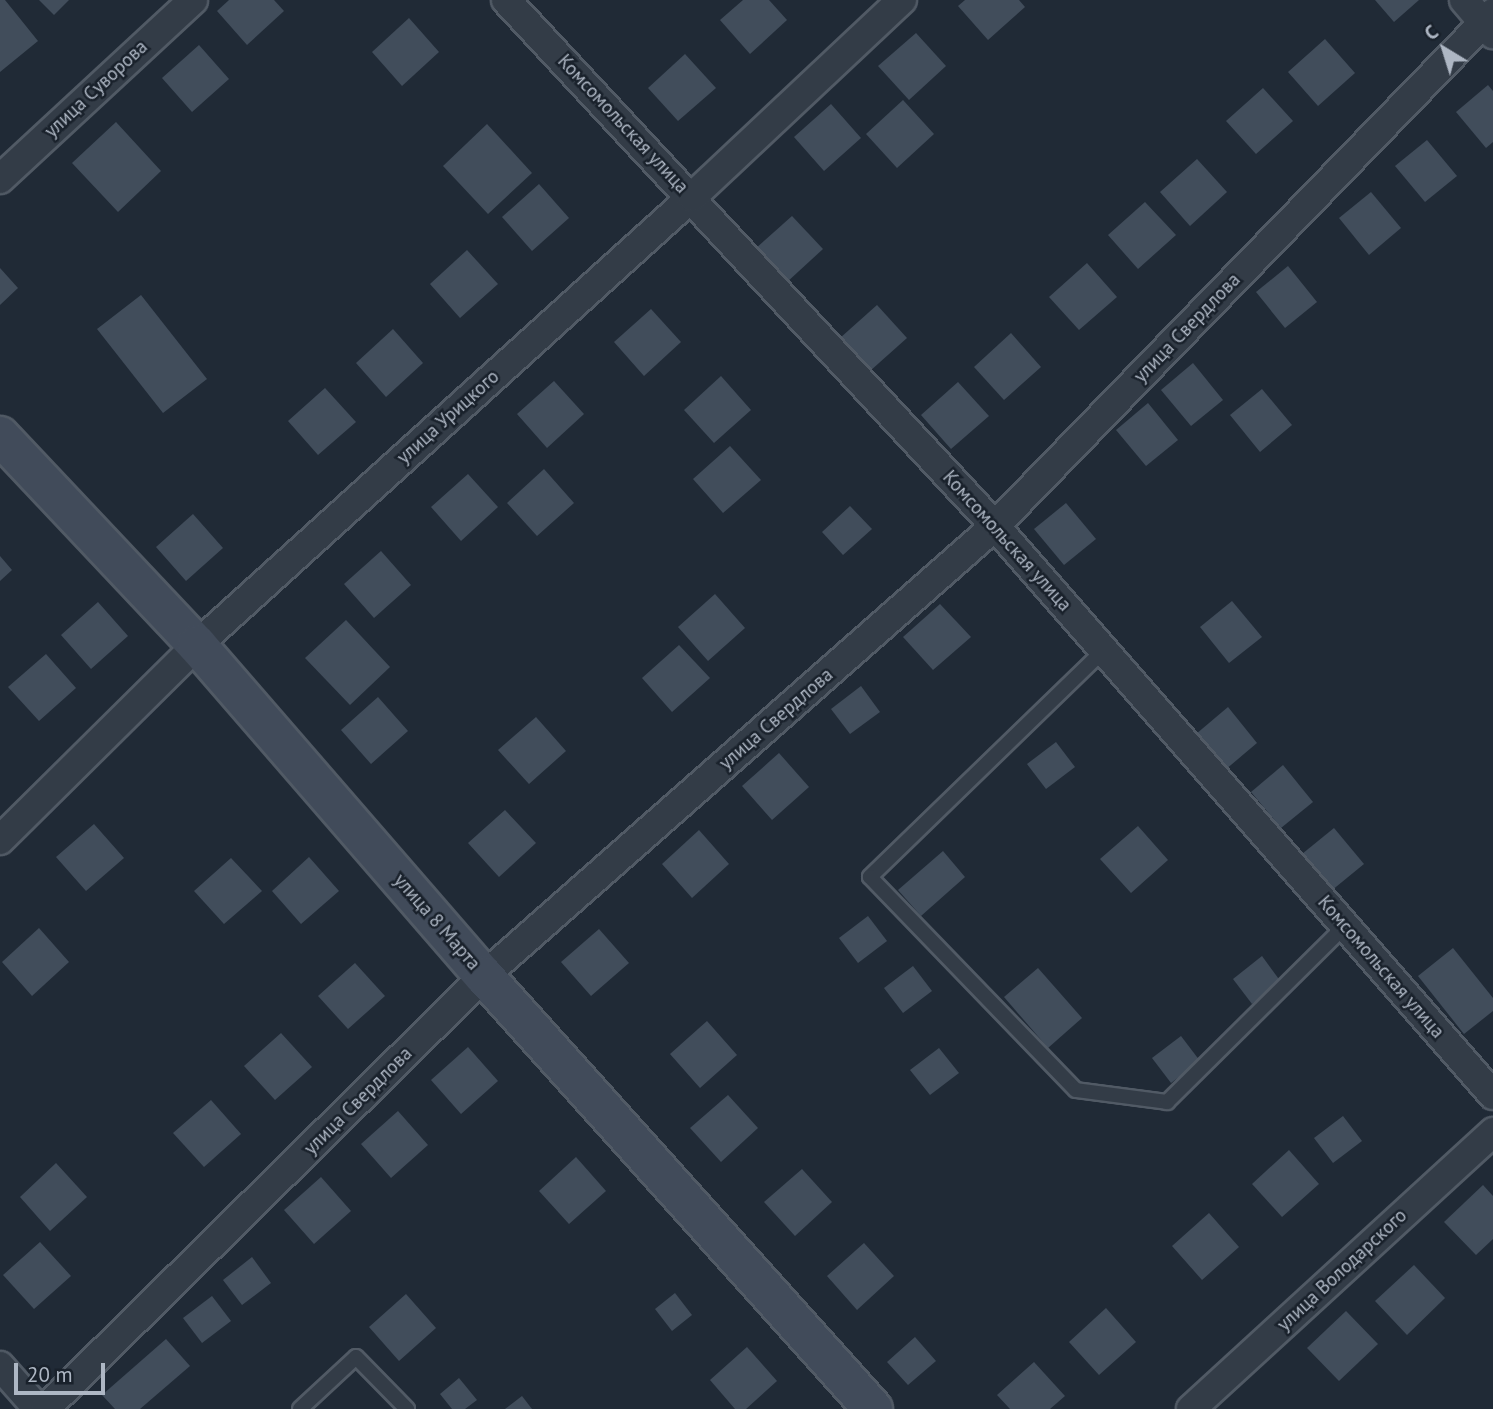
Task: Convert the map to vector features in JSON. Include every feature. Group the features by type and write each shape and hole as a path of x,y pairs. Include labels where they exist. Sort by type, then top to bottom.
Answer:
{"main road":[{"name":"улица 8 Марта","path":"0,436 197,645 484,976 873,1409"}],"street":[{"name":"улица Суворова","path":"0,179 193,0"},
{"name":"Комсомольская улица","path":"506,0 995,526 1493,1095"},
{"name":"улица Урицкого","path":"0,840 197,645 692,197 902,0"},
{"path":"1464,0 1490,23"},
{"name":"улица Свердлова","path":"45,1409 484,976 995,526 1490,23"},
{"name":"улица Володарского","path":"1191,1409 1493,1132"},
{"path":"0,1366 38,1409"}],"lane":[{"path":"1104,650 870,877 1076,1090 1167,1102 1345,926"},
{"path":"300,1409 356,1356 407,1409"}],"building":[{"path":"0,0 5,0 38,41 0,72"},
{"path":"39,0 69,0 54,15"},
{"path":"229,0 274,0 284,11 247,45 217,11"},
{"path":"743,0 769,0 787,20 750,54 720,20"},
{"path":"965,0 1019,0 1025,7 988,40 958,6"},
{"path":"1375,0 1419,0 1394,22"},
{"path":"409,18 439,52 402,86 372,52"},
{"path":"916,33 946,66 909,100 878,66"},
{"path":"1325,39 1355,73 1318,106 1288,72"},
{"path":"199,45 229,79 192,112 162,78"},
{"path":"685,54 716,88 678,121 648,88"},
{"path":"1488,85 1493,91 1493,142 1486,148 1456,112"},
{"path":"1263,88 1293,121 1256,154 1226,121"},
{"path":"903,100 934,134 897,168 866,134"},
{"path":"831,104 861,138 824,171 794,137"},
{"path":"116,122 161,171 118,212 72,163"},
{"path":"487,124 532,173 488,214 443,166"},
{"path":"1427,140 1457,176 1425,202 1395,166"},
{"path":"1197,159 1227,192 1190,226 1160,192"},
{"path":"539,184 569,218 532,251 502,217"},
{"path":"1371,192 1401,228 1369,255 1339,218"},
{"path":"1145,202 1176,235 1138,269 1108,235"},
{"path":"792,216 823,249 786,283 755,249"},
{"path":"467,250 498,284 460,318 430,284"},
{"path":"1087,263 1117,297 1079,330 1049,297"},
{"path":"1288,266 1317,302 1285,328 1256,292"},
{"path":"0,268 18,288 0,305"},
{"path":"141,295 207,379 163,413 97,329"},
{"path":"877,305 907,338 870,371 840,338"},
{"path":"651,309 681,342 644,376 614,342"},
{"path":"393,329 423,363 386,397 356,363"},
{"path":"1011,333 1041,367 1004,400 974,367"},
{"path":"1193,363 1223,400 1191,426 1161,390"},
{"path":"721,376 751,410 714,443 684,410"},
{"path":"554,381 584,414 547,448 517,414"},
{"path":"958,382 989,416 951,449 921,415"},
{"path":"325,388 356,422 318,455 288,421"},
{"path":"1262,389 1292,425 1260,452 1230,415"},
{"path":"1148,403 1178,440 1146,466 1116,430"},
{"path":"730,446 761,480 723,513 693,479"},
{"path":"544,469 574,503 537,536 507,503"},
{"path":"468,474 498,507 461,541 431,507"},
{"path":"1066,503 1096,539 1064,565 1034,529"},
{"path":"850,506 872,529 843,555 822,532"},
{"path":"193,514 223,548 186,581 156,547"},
{"path":"381,551 411,585 374,618 344,584"},
{"path":"0,556 12,570 0,581"},
{"path":"715,594 745,628 708,661 678,627"},
{"path":"1232,601 1262,637 1229,663 1200,627"},
{"path":"98,602 128,636 91,669 61,635"},
{"path":"940,604 971,637 933,670 903,637"},
{"path":"346,620 390,667 350,705 305,658"},
{"path":"679,645 710,678 672,712 642,678"},
{"path":"46,654 76,688 39,721 8,687"},
{"path":"861,686 880,712 850,734 831,709"},
{"path":"378,697 408,731 371,764 341,730"},
{"path":"1228,707 1257,743 1225,770 1196,734"},
{"path":"536,717 566,751 529,784 498,750"},
{"path":"1056,742 1075,767 1046,789 1027,764"},
{"path":"779,753 809,787 772,820 742,786"},
{"path":"1283,765 1313,802 1281,828 1251,792"},
{"path":"505,810 536,843 499,877 468,843"},
{"path":"94,824 124,858 86,891 56,857"},
{"path":"1138,826 1168,860 1131,893 1100,859"},
{"path":"1334,828 1364,864 1331,891 1302,854"},
{"path":"699,830 729,864 692,898 662,864"},
{"path":"943,851 965,877 921,916 898,890"},
{"path":"309,857 339,891 301,924 272,891"},
{"path":"231,858 262,891 224,924 194,891"},
{"path":"868,916 887,941 858,963 839,938"},
{"path":"39,928 69,962 32,996 2,962"},
{"path":"599,929 629,963 591,996 561,962"},
{"path":"1453,948 1493,998 1493,1011 1464,1034 1418,976"},
{"path":"1262,956 1281,982 1252,1004 1233,979"},
{"path":"355,963 385,996 348,1029 318,996"},
{"path":"913,966 932,991 903,1013 884,988"},
{"path":"1038,968 1082,1018 1048,1048 1004,997"},
{"path":"707,1021 737,1055 700,1088 670,1054"},
{"path":"281,1033 312,1067 275,1100 244,1066"},
{"path":"1181,1036 1200,1061 1171,1083 1152,1058"},
{"path":"468,1047 498,1081 461,1114 431,1080"},
{"path":"939,1048 959,1073 930,1095 910,1070"},
{"path":"728,1095 758,1128 721,1162 690,1128"},
{"path":"211,1100 241,1134 204,1167 173,1133"},
{"path":"398,1111 428,1145 391,1178 361,1144"},
{"path":"1343,1116 1362,1141 1333,1163 1314,1138"},
{"path":"1289,1150 1319,1184 1282,1217 1252,1184"},
{"path":"576,1157 606,1191 569,1224 539,1191"},
{"path":"56,1163 87,1197 50,1231 20,1197"},
{"path":"802,1169 832,1202 795,1236 764,1202"},
{"path":"321,1177 351,1211 314,1244 284,1210"},
{"path":"1483,1185 1493,1196 1493,1239 1476,1255 1444,1222"},
{"path":"1209,1213 1239,1247 1202,1280 1172,1246"},
{"path":"40,1242 71,1276 34,1309 3,1275"},
{"path":"864,1243 894,1276 857,1310 827,1276"},
{"path":"252,1257 271,1283 242,1305 223,1280"},
{"path":"1414,1265 1445,1298 1407,1335 1375,1301"},
{"path":"675,1293 692,1315 672,1331 655,1309"},
{"path":"406,1294 436,1328 399,1361 369,1327"},
{"path":"212,1296 231,1321 202,1343 183,1318"},
{"path":"1106,1308 1136,1342 1099,1375 1069,1342"},
{"path":"1346,1311 1378,1344 1339,1381 1307,1348"},
{"path":"915,1337 936,1361 908,1385 887,1362"},
{"path":"166,1339 190,1366 140,1409 115,1409 102,1395"},
{"path":"747,1347 777,1381 746,1409 735,1409 710,1380"},
{"path":"1034,1362 1065,1396 1050,1409 1010,1409 997,1395"},
{"path":"459,1378 477,1400 465,1409 452,1409 440,1394"},
{"path":"522,1396 532,1409 505,1409"}]}
